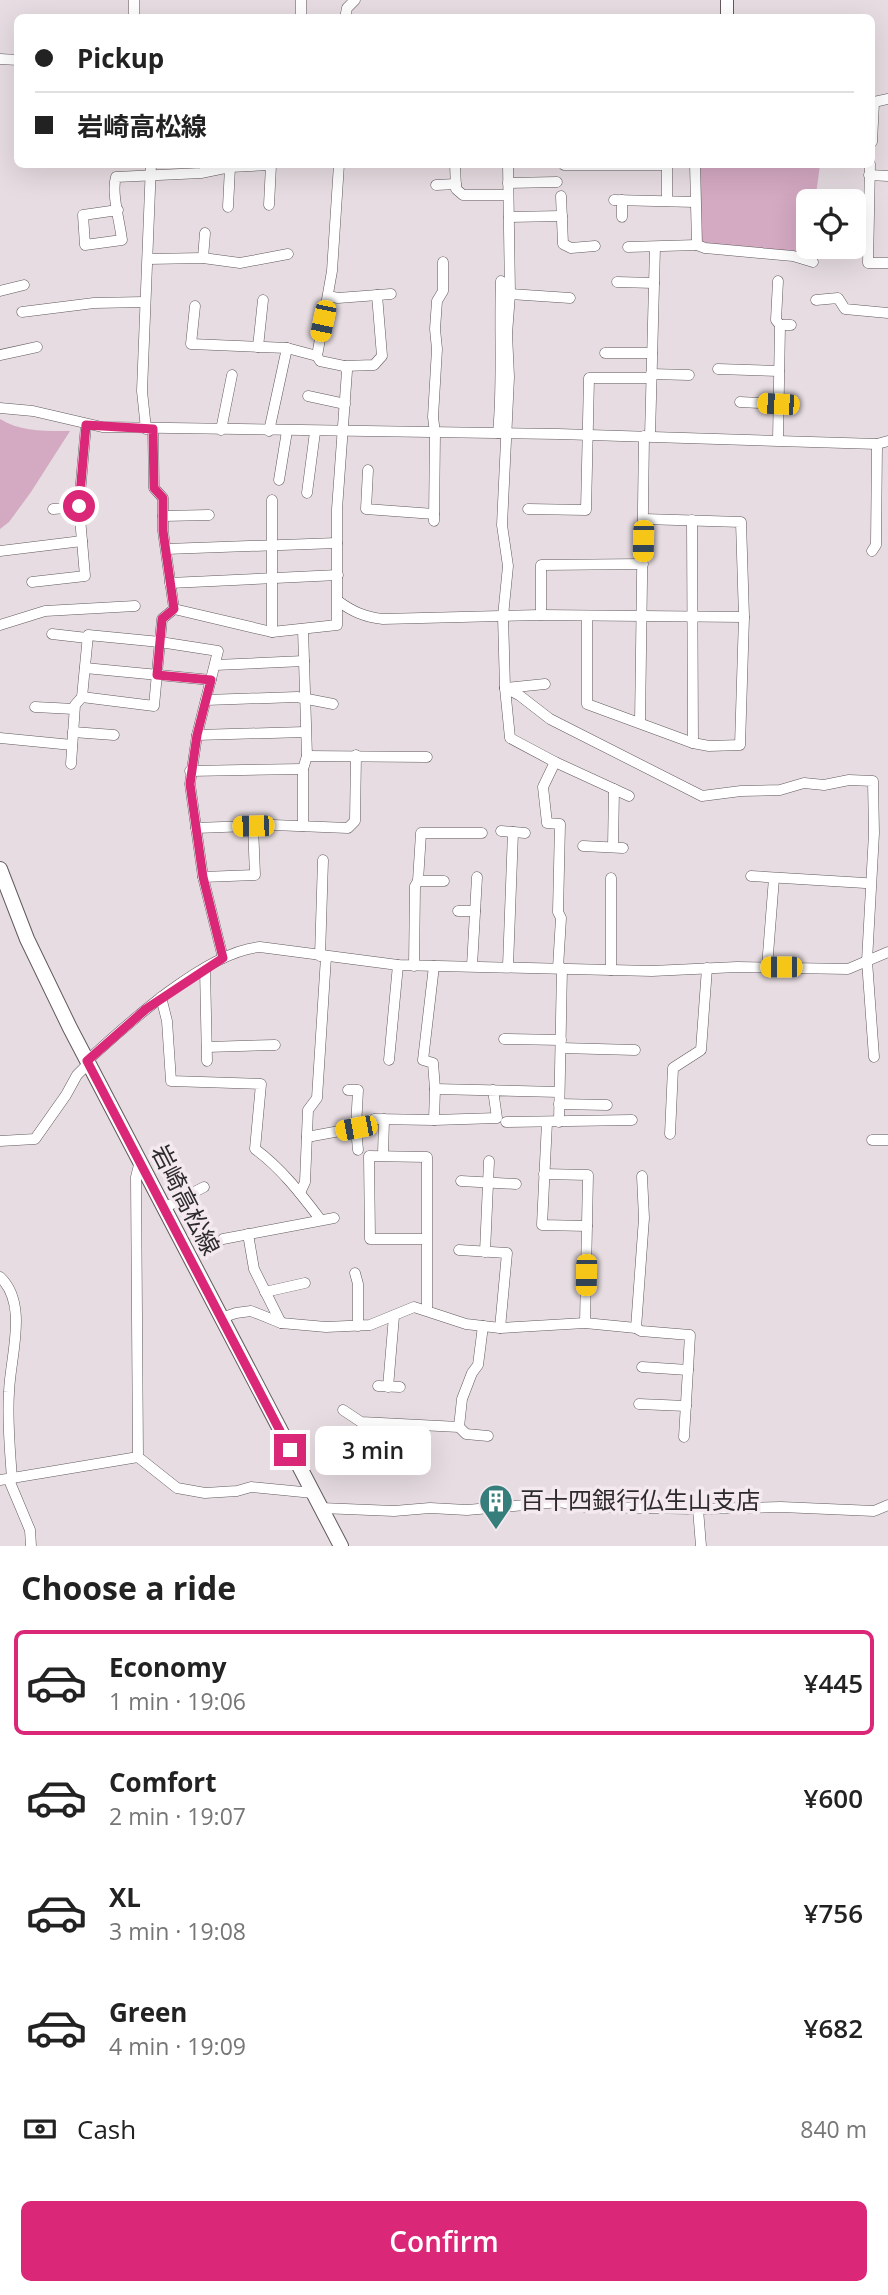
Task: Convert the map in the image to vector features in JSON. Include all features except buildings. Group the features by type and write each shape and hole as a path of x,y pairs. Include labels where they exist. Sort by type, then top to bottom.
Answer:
{"main road":[{"name":"岩崎高松線","path":"0,869 38,962 88,1062 341,1546"}],"street":[{"path":"345,14 346,8 355,0"},
{"path":"118,210 83,215 85,245 122,240 118,210 114,184 116,177 150,169 201,173 225,168"},
{"path":"228,207 230,168"},
{"path":"270,205 271,168"},
{"path":"339,168 328,296 317,356 320,361 344,366 374,365 382,356 377,295"},
{"path":"455,168 456,190 463,195 508,195"},
{"path":"502,433 509,377 508,168"},
{"path":"667,168 667,201"},
{"path":"695,168 697,245"},
{"path":"150,169 142,391 149,429 154,488 163,498 174,609"},
{"path":"888,176 870,170 868,263 888,263"},
{"path":"508,183 557,182"},
{"path":"436,184 456,184"},
{"path":"561,196 563,244 571,248 595,246"},
{"path":"622,217 618,200 695,202"},
{"path":"509,217 562,216"},
{"path":"203,258 205,233"},
{"path":"628,247 697,245 793,256 813,262"},
{"path":"640,723 644,519 655,247"},
{"path":"148,259 203,258 240,263 288,254"},
{"path":"368,470 366,509 434,518 433,417 437,349 435,329 437,301 443,291 443,262"},
{"path":"501,281 499,333 502,525 508,566 503,616 505,688 510,738 629,796"},
{"path":"778,281 776,320 786,325 779,371 778,440"},
{"path":"617,282 654,283"},
{"path":"0,290 24,285"},
{"path":"328,296 338,298 391,294"},
{"path":"510,294 570,298"},
{"path":"816,300 838,298 845,309 888,313"},
{"path":"258,347 263,300"},
{"path":"22,313 94,303 144,302"},
{"path":"195,306 191,344 287,348 317,356"},
{"path":"0,355 37,347"},
{"path":"269,431 287,348"},
{"path":"605,353 652,353"},
{"path":"174,609 272,632 337,625 337,509 347,371 344,366"},
{"path":"718,369 779,371"},
{"path":"221,430 232,375"},
{"path":"528,509 586,510 589,378 689,375"},
{"path":"308,396 345,404"},
{"path":"740,402 778,404"},
{"path":"0,408 33,411 86,425 149,429 588,434 883,442 876,545 872,551"},
{"path":"32,582 85,576 79,507 86,425"},
{"path":"279,481 286,431"},
{"path":"307,493 315,432"},
{"path":"272,500 272,632"},
{"path":"53,509 79,507"},
{"path":"163,516 209,514"},
{"path":"587,616 587,704 693,743 709,746 740,745 744,617 741,522 644,519"},
{"path":"692,520 693,743"},
{"path":"0,551 82,541"},
{"path":"166,549 337,543"},
{"path":"541,615 541,565 643,564"},
{"path":"170,583 338,575"},
{"path":"338,601 351,611 366,617 383,619 541,615 744,617"},
{"path":"0,625 45,611 135,606"},
{"path":"82,697 154,706 162,619 174,609"},
{"path":"303,629 307,756 303,769 303,826"},
{"path":"52,634 88,638"},
{"path":"71,764 74,709 82,697 88,635 218,651 190,771 203,877 223,958"},
{"path":"215,665 304,661"},
{"path":"85,668 211,680"},
{"path":"505,688 545,684"},
{"path":"505,688 519,695 550,719 702,796 780,790 804,783 824,785 849,780 873,781 874,833 867,961 874,1057"},
{"path":"206,700 297,697 334,704"},
{"path":"35,707 74,709"},
{"path":"73,732 114,735"},
{"path":"197,735 305,732"},
{"path":"0,738 72,745"},
{"path":"196,828 348,828 355,821 356,755"},
{"path":"307,756 427,757"},
{"path":"555,762 543,787 547,823 560,824 559,1122"},
{"path":"190,771 303,769"},
{"path":"583,846 618,847 614,789"},
{"path":"203,877 255,875 253,826"},
{"path":"501,831 525,833"},
{"path":"508,967 513,832"},
{"path":"414,966 415,886 418,881 421,833 482,833"},
{"path":"300,1193 305,1182 308,1111 317,1098 323,956 323,860"},
{"path":"751,876 865,883"},
{"path":"472,966 477,877"},
{"path":"611,878 611,970"},
{"path":"767,967 774,878"},
{"path":"418,881 444,881"},
{"path":"458,911 475,911"},
{"path":"0,1141 35,1139 88,1062 162,997 223,958 246,948 260,947 414,966 671,971 767,967 840,970 858,966 888,953"},
{"path":"389,1060 398,965"},
{"path":"434,966 423,1060 433,1063 434,1120"},
{"path":"670,1134 673,1068 701,1050 707,968"},
{"path":"205,969 207,1061"},
{"path":"162,997 167,1021 171,1081 261,1084 255,1149 268,1158 320,1219"},
{"path":"504,1039 635,1050"},
{"path":"207,1047 275,1045"},
{"path":"435,1089 559,1092"},
{"path":"348,1090 358,1090 358,1150"},
{"path":"383,1156 379,1119 497,1118 493,1090"},
{"path":"559,1104 607,1105"},
{"path":"506,1122 632,1120"},
{"path":"547,1122 542,1225 587,1226"},
{"path":"307,1137 356,1128"},
{"path":"872,1140 888,1140"},
{"path":"427,1239 370,1239 369,1156 427,1157 427,1239 427,1310"},
{"path":"138,1457 136,1177 141,1161"},
{"path":"485,1252 489,1161"},
{"path":"544,1174 588,1175 586,1324"},
{"path":"636,1328 644,1218 642,1176"},
{"path":"461,1181 516,1184"},
{"path":"164,1208 204,1187"},
{"path":"223,1239 334,1218"},
{"path":"248,1234 254,1269 281,1323"},
{"path":"459,1250 507,1253 500,1328"},
{"path":"355,1273 358,1284 358,1326"},
{"path":"0,1277 9,1286 16,1321 9,1392 7,1480 30,1530 32,1546"},
{"path":"265,1292 305,1283"},
{"path":"221,1318 251,1311 281,1323 326,1327 358,1326 370,1325 409,1307 427,1310 466,1324 500,1328 586,1324 690,1335 684,1437"},
{"path":"394,1316 383,1386 400,1387"},
{"path":"459,1427 462,1399 472,1373 478,1366 483,1326"},
{"path":"642,1367 688,1370"},
{"path":"639,1404 686,1406"},
{"path":"344,1410 361,1422 459,1427 466,1434 488,1436"},
{"path":"7,1480 138,1457 177,1488 205,1493 237,1492 251,1488 313,1493"},
{"path":"321,1508 467,1510 560,1502 586,1507 781,1507 874,1511 888,1505"},
{"path":"698,1509 701,1546"}],"shaded area":[{"path":"700,168 820,168 817,189 796,189 796,255 701,242"},
{"path":"0,419 25,429 70,431 31,492 9,522 0,529"}],"place":[{"name":"百十四銀行仏生山支店","path":"496,1531"}],"route":[{"path":"79,506 86,425 153,429 154,488 163,498 163,531 174,609 162,619 157,675 211,680 197,735 190,784 203,877 223,958 168,992 87,1061 290,1450"}]}
